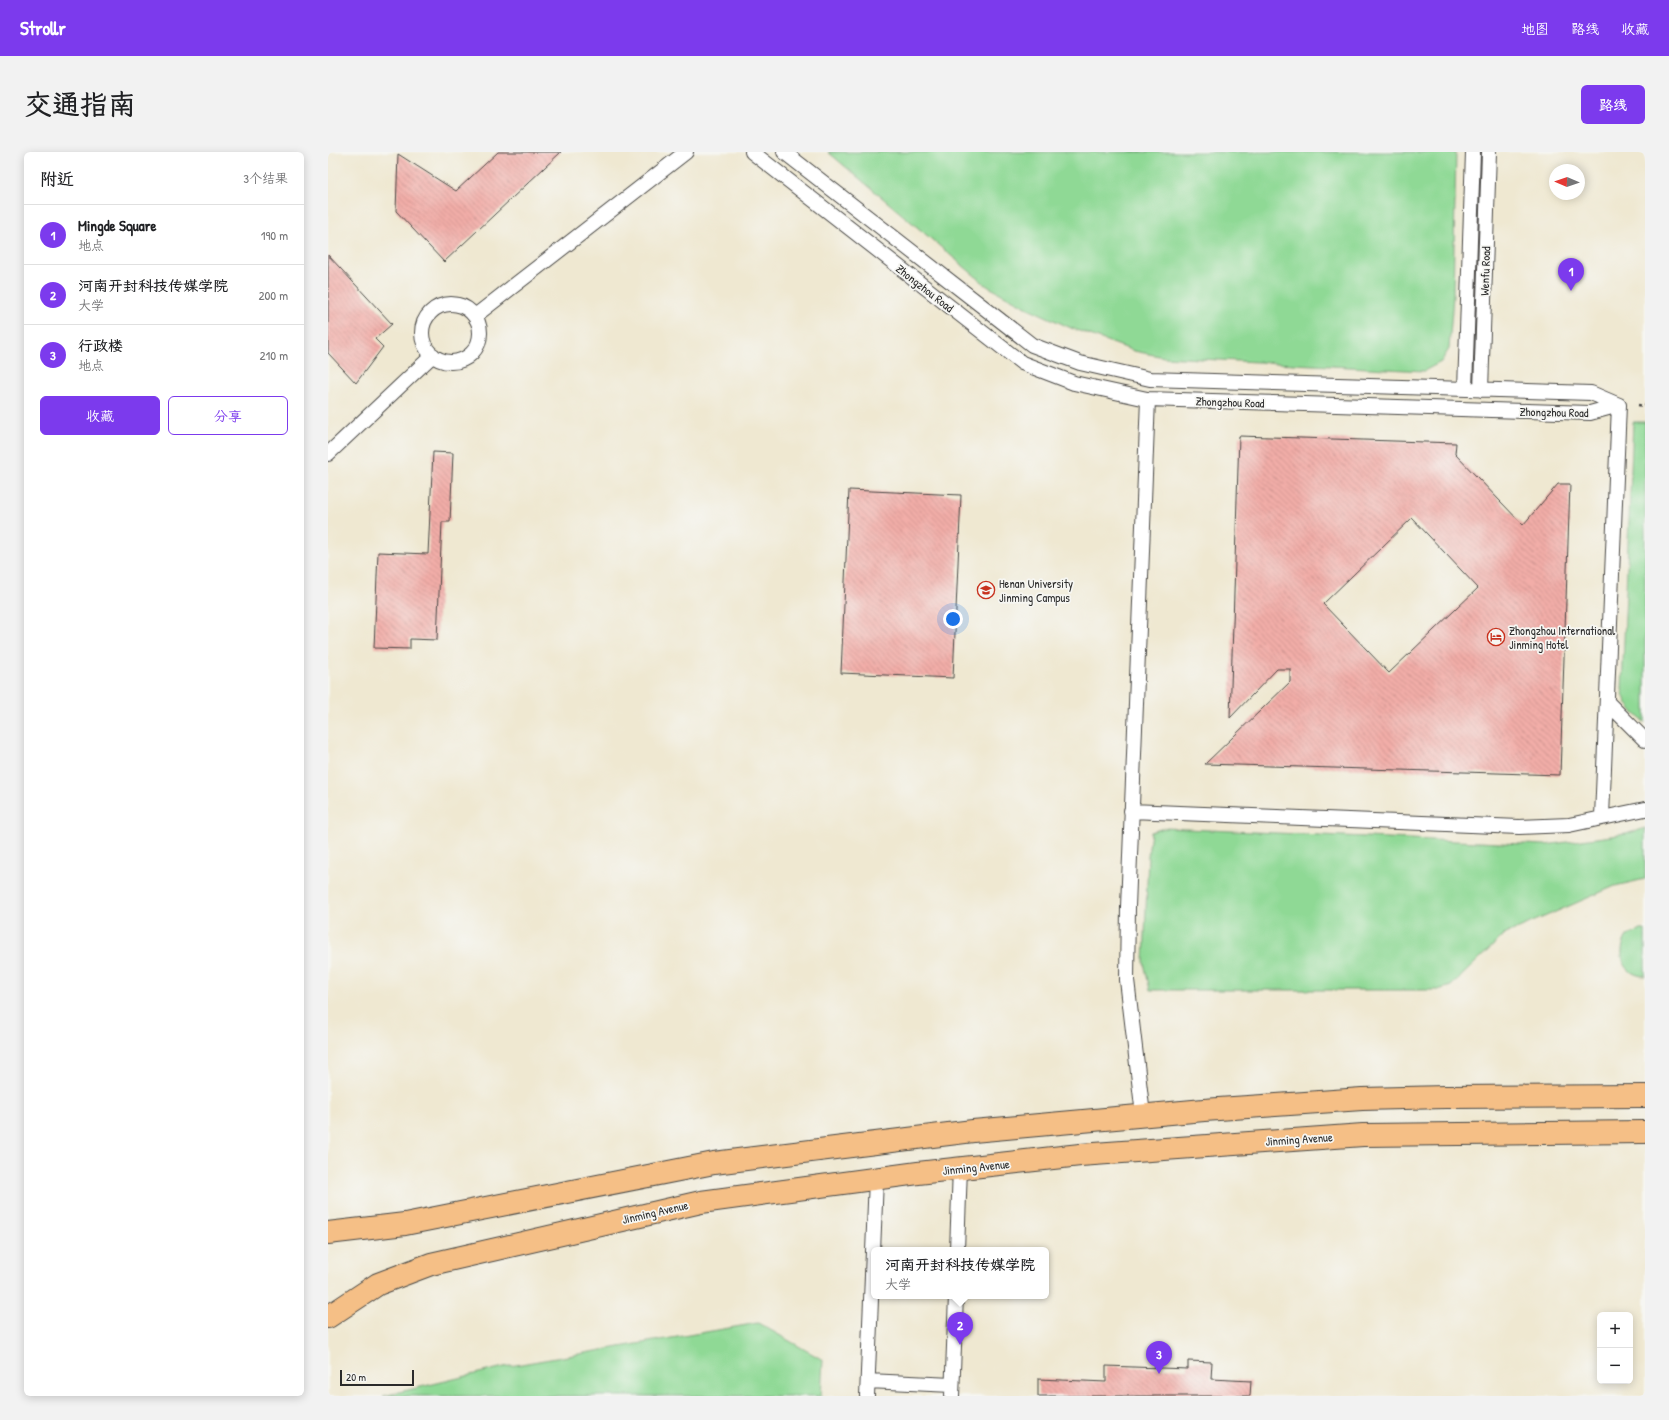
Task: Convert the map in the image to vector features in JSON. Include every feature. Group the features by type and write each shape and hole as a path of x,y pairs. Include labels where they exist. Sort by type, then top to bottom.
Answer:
{"main road":[{"path":"328,1233 405,1224 714,1163 973,1131 1143,1115 1362,1099 1645,1096"},
{"name":"Jinming Avenue","path":"328,1317 378,1284 431,1264 701,1202 960,1168 1080,1155 1362,1135 1645,1132"}],"lane":[{"path":"475,316 686,152"},
{"name":"Zhongzhou Road","path":"752,152 1022,363 1074,383 1148,399 1590,413 1620,404"},
{"name":"Zhongzhou Road","path":"784,152 1032,345 1080,363 1150,379 1591,393 1620,404"},
{"name":"Wenfu Road","path":"1465,389 1473,152"},
{"name":"Wenfu Road","path":"1481,390 1489,152"},
{"path":"457,304 467,309 475,316 480,326 480,338 476,348 469,356 460,361 450,362 441,360 433,355 428,349 423,335 423,326 428,316 436,309 446,305 457,304"},
{"path":"328,454 433,355"},
{"path":"1143,1115 1127,980 1131,811 1148,399"},
{"path":"1602,818 1620,404"},
{"path":"1607,702 1645,740"},
{"path":"1131,811 1519,827 1569,825 1645,809"},
{"path":"957,1247 960,1168"},
{"path":"873,1247 876,1179"},
{"path":"867,1396 871,1299"},
{"path":"868,1381 952,1391 956,1299"}],"green space":[{"path":"828,152 1456,152 1453,296 1449,349 1441,362 1424,371 1164,357 1134,351 1071,328 1028,308 987,286"},
{"path":"1633,422 1645,422 1645,723 1630,708 1625,700 1622,689"},
{"path":"1164,828 1545,845 1626,834 1645,828 1645,879 1615,886 1505,934 1451,986 1438,990 1150,990 1144,963 1148,856 1151,832"},
{"path":"1641,930 1645,930 1645,976 1637,975 1631,972 1627,968 1622,956 1622,949 1627,936"},
{"path":"758,1323 823,1360 821,1396 383,1396 504,1367"}],"building":[{"path":"498,152 561,152 444,262 396,211 398,154 456,191"},
{"path":"328,255 392,324 375,339 383,347 356,383 328,353"},
{"name":"Zhongzhou International Jinming Hotel","path":"1239,436 1456,443 1455,454 1523,525 1558,484 1570,484 1560,775 1205,764 1290,682 1290,669 1277,669 1230,718","holes":["1412,518 1478,588 1389,673 1323,604"]},
{"path":"433,452 453,453 450,522 442,522 437,640 410,639 410,649 374,648 378,552 428,554"},
{"path":"849,490 961,495 953,678 841,673"},
{"path":"1188,1361 1212,1362 1211,1379 1251,1381 1250,1396 1038,1396 1038,1379 1106,1382 1106,1366 1188,1369"}],"place":[{"name":"Mingde Square","path":"1571,291"},
{"name":"Henan University Jinming Campus","path":"986,590"},
{"name":"Zhongzhou International Jinming Hotel","path":"1496,637"},
{"name":"河南开封科技传媒学院","path":"960,1345"},
{"name":"行政楼","path":"1159,1374"}]}
